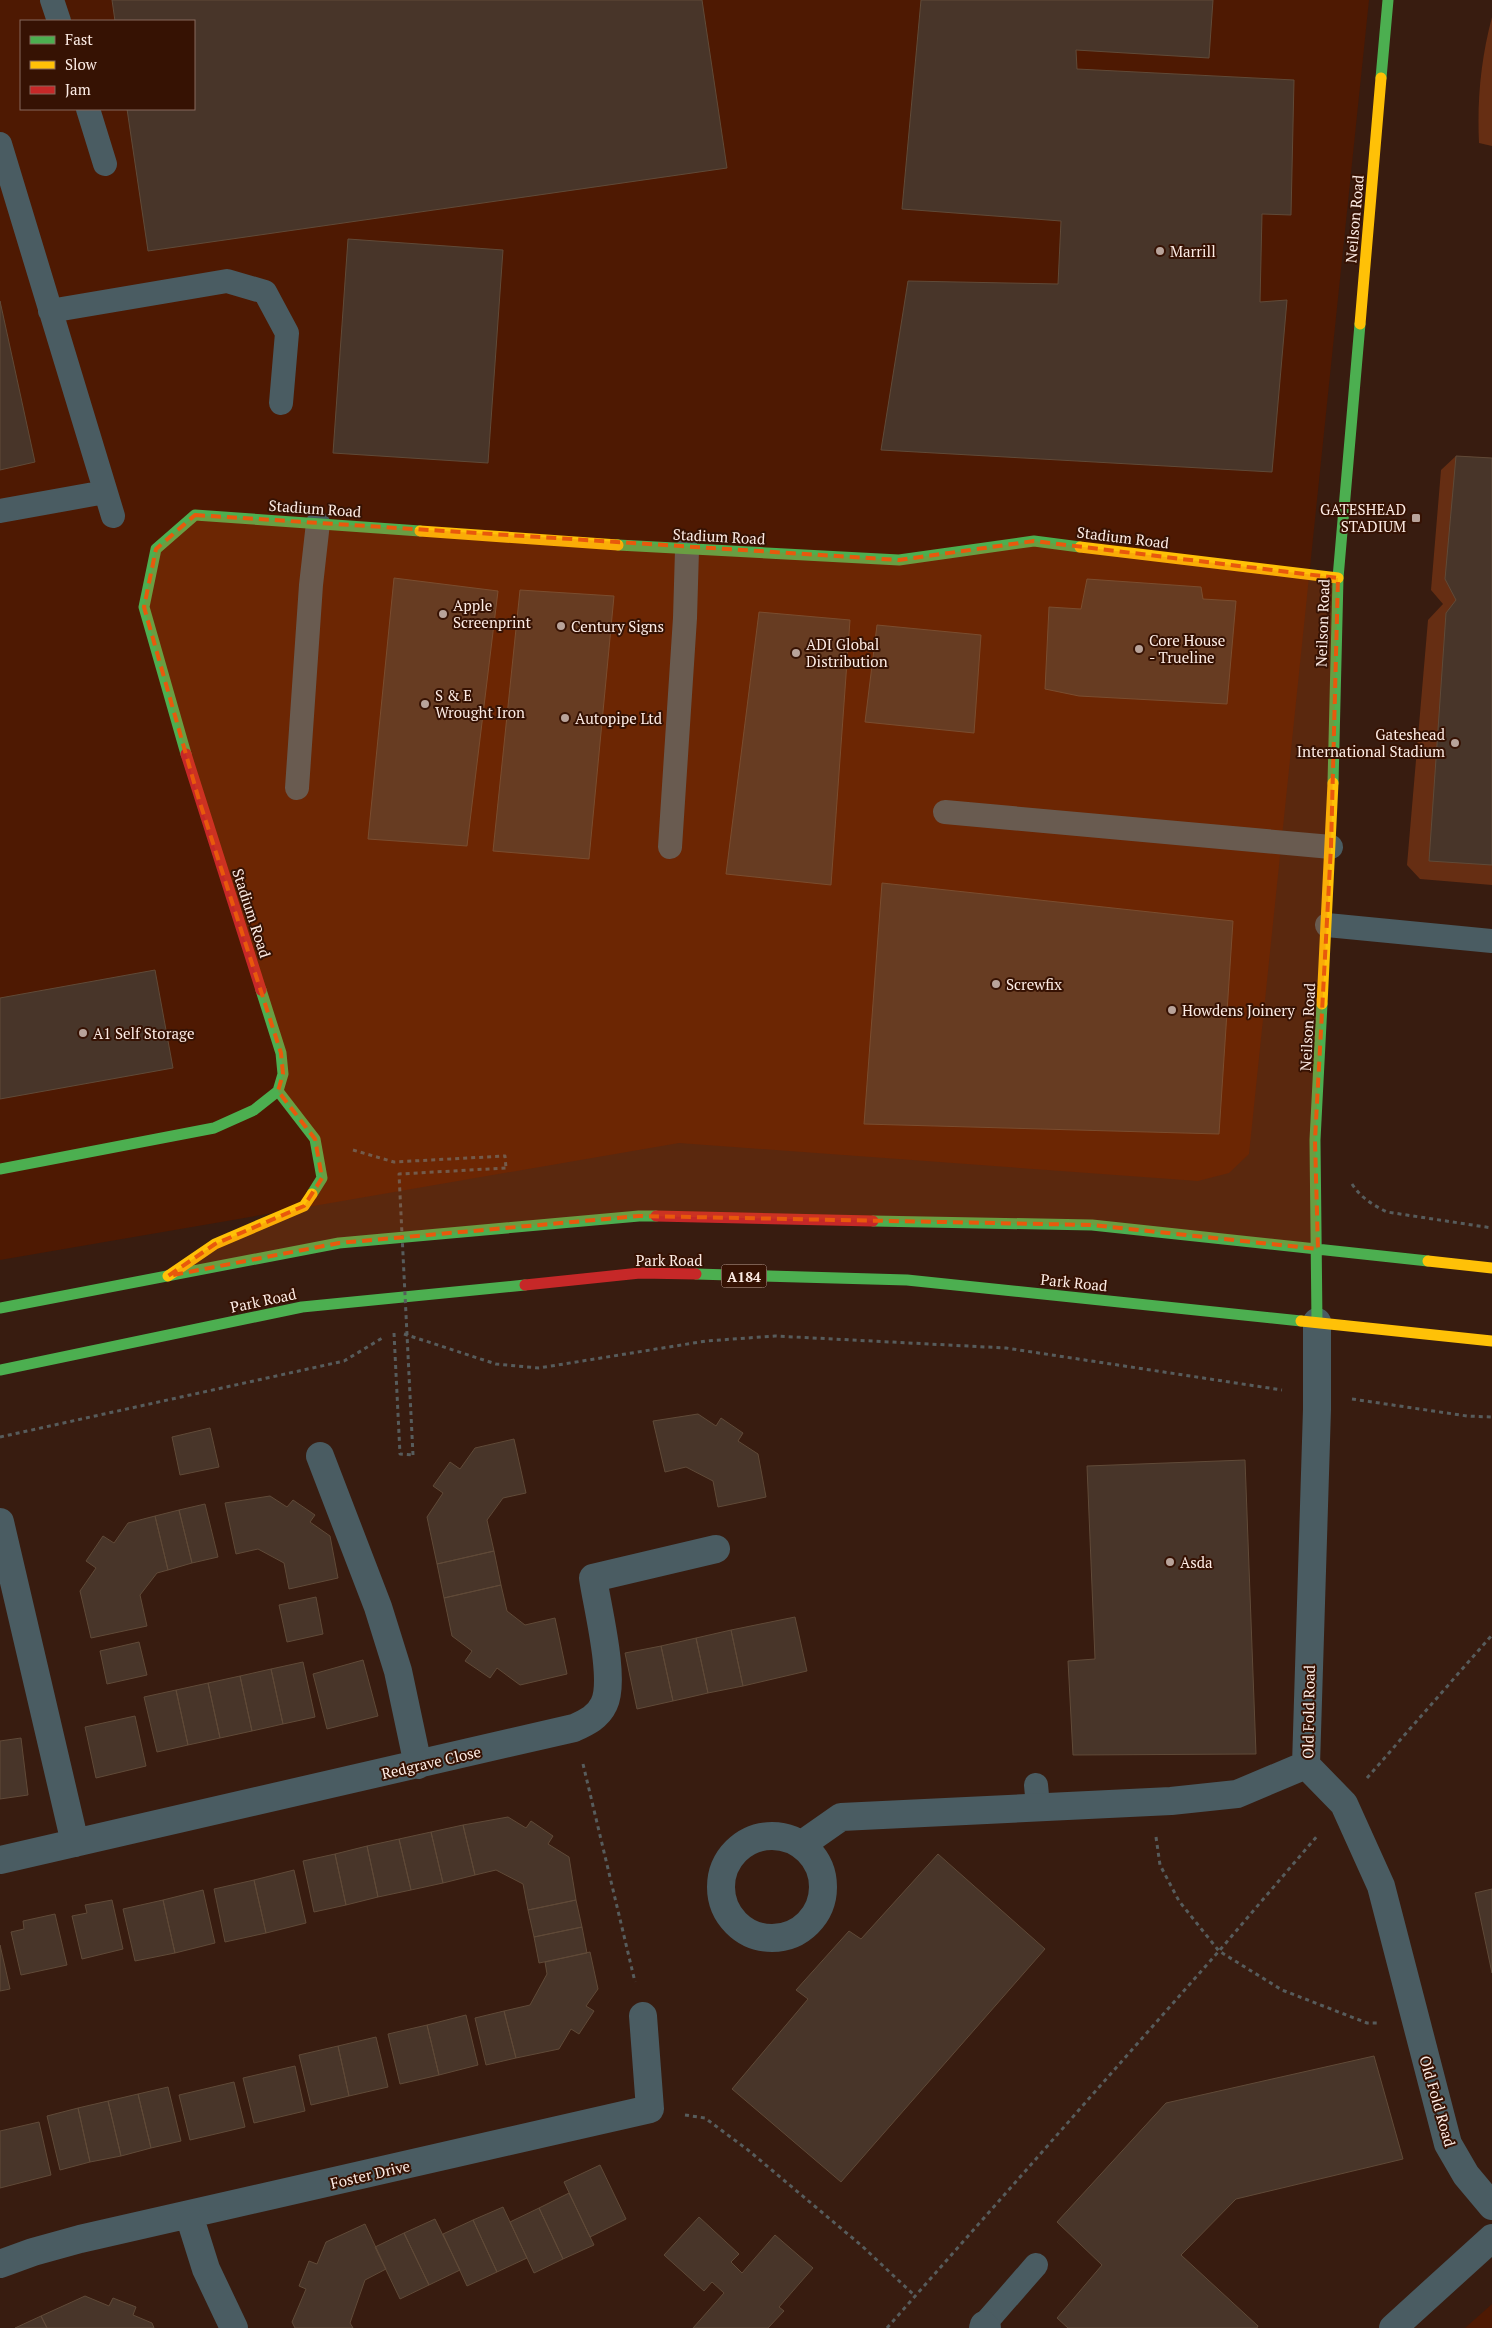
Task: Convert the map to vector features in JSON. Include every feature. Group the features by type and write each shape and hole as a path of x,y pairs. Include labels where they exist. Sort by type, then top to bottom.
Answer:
{"main road":[{"name":"Neilson Road","path":"1317,1322 1318,1249 1315,1140 1331,847 1338,578 1388,0"},
{"name":"Stadium Road","path":"278,1090 283,1074 281,1053 199,800 144,607 156,549 195,515 687,550 898,560 1034,541 1338,578"},
{"path":"0,1169 214,1128 254,1110 278,1090 315,1139 322,1178 304,1206 216,1244 168,1276"},
{"path":"0,1308 339,1243 639,1216 1092,1225 1492,1268"},
{"name":"Park Road","path":"0,1370 302,1307 640,1273 907,1280 1492,1341"}],"street":[{"name":"Old Fold Road","path":"1317,1322 1317,1395 1306,1765 1344,1804 1381,1886 1448,2144 1466,2175 1492,2206"},
{"path":"320,1456 378,1607 398,1671 418,1765"},
{"path":"0,1522 75,1843"},
{"name":"Redgrave Close","path":"0,1860 574,1728 597,1715 605,1703 608,1689 608,1668 593,1578 716,1549"},
{"path":"801,1845 842,1817 1037,1796 1151,1802 1237,1794 1306,1765"},
{"path":"643,2016 650,2109"},
{"name":"Foster Drive","path":"0,2264 33,2252 80,2239 189,2216 650,2109"},
{"path":"189,2216 196,2243 206,2269 234,2328"},
{"path":"1393,2328 1492,2238"}],"lane":[{"path":"52,0 59,20"},
{"path":"88,110 105,164"},
{"path":"0,144 113,516"},
{"path":"50,310 227,281 265,292 287,333 281,404"},
{"path":"0,511 105,492"},
{"path":"297,788 311,585 318,523"},
{"path":"670,846 685,618 687,550"},
{"path":"945,812 1331,847"},
{"path":"1327,925 1492,941"},
{"path":"984,2327 1036,2265"}],"path":[{"path":"315,1139 394,1162 506,1156 506,1168 399,1174 413,1455 400,1454 394,1331"},
{"path":"1348,1178 1357,1192 1371,1204 1387,1212 1492,1228"},
{"path":"0,1437 344,1361 394,1331 496,1364 539,1368 706,1341 776,1336 1006,1348 1317,1395 1467,1416 1492,1417"},
{"path":"886,2328 1219,1951 1344,1804 1492,1635"},
{"path":"574,1728 643,2016"},
{"path":"1151,1802 1160,1865 1178,1901 1219,1951 1282,1990 1367,2023 1416,2022"},
{"path":"650,2109 705,2118 748,2150 862,2246 915,2296"}],"highlighted area":[{"path":"195,515 899,560 1034,541 1338,578 1331,847 1315,1140 1318,1249 1092,1225 639,1216 339,1243 168,1276 215,1244 304,1206 322,1178 315,1139 278,1091 283,1074 281,1053 199,800 144,607 156,549"}],"shaded area":[{"path":"0,0 1369,0 1249,1154 1229,1173 1198,1181 679,1143 0,1260"},
{"path":"1492,17 1492,146 1479,143 1479,95 1485,48"},
{"name":"Gateshead International Stadium","path":"1456,456 1492,458 1492,885 1420,879 1407,865 1428,620 1443,604 1431,590 1441,470"},
{"path":"1492,2304 1492,2328 1465,2328"}],"building":[{"path":"112,0 702,0 727,168 148,251 127,110 195,110 195,20 115,20"},
{"name":"Marrill","path":"921,0 1213,0 1209,58 1076,50 1077,69 1294,80 1291,215 1262,214 1260,302 1287,300 1272,472 881,450 908,281 1058,284 1061,221 902,209"},
{"path":"348,239 503,250 488,463 333,453"},
{"path":"0,301 35,462 0,470"},
{"name":"Gateshead International Stadium","path":"1456,456 1492,458 1492,865 1429,861 1446,613 1456,600 1445,579"},
{"path":"394,578 498,591 467,846 368,839"},
{"name":"Core House - Trueline","path":"1087,579 1201,587 1203,599 1236,601 1227,704 1079,696 1045,689 1049,607 1081,609"},
{"path":"520,590 614,596 589,859 493,851"},
{"path":"759,612 850,620 831,885 726,874"},
{"path":"877,625 981,635 974,733 865,722"},
{"path":"882,883 1233,921 1219,1134 864,1124"},
{"name":"A1 Self Storage","path":"155,970 173,1068 0,1099 0,998"},
{"path":"698,1414 716,1426 721,1418 743,1433 738,1441 758,1454 766,1497 718,1507 713,1481 686,1467 665,1472 653,1421"},
{"path":"210,1428 219,1467 180,1475 172,1437"},
{"path":"514,1439 526,1493 503,1498 487,1520 494,1551 437,1564 427,1517 443,1493 433,1486 450,1462 460,1469 475,1448"},
{"name":"Asda","path":"1245,1460 1256,1754 1073,1755 1068,1661 1095,1659 1087,1466"},
{"path":"270,1496 287,1507 293,1500 315,1515 310,1522 330,1536 338,1578 289,1589 284,1563 258,1549 236,1554 225,1503"},
{"path":"205,1504 218,1557 192,1563 179,1510"},
{"path":"179,1510 192,1563 168,1570 155,1516"},
{"path":"155,1516 168,1570 157,1573 140,1595 147,1626 91,1638 80,1591 96,1568 86,1561 103,1536 114,1543 128,1523"},
{"path":"494,1551 501,1585 444,1598 437,1564"},
{"path":"501,1585 507,1611 525,1625 555,1618 567,1674 520,1685 497,1668 490,1678 465,1661 472,1651 452,1636 444,1598"},
{"path":"316,1597 323,1634 287,1642 279,1605"},
{"path":"795,1617 807,1671 743,1686 731,1630"},
{"path":"731,1630 743,1686 708,1693 696,1638"},
{"path":"696,1638 708,1693 673,1701 661,1646"},
{"path":"139,1642 147,1675 107,1684 100,1651"},
{"path":"661,1646 673,1701 637,1709 625,1653"},
{"path":"363,1660 378,1716 327,1729 313,1674"},
{"path":"303,1662 315,1717 283,1724 271,1669"},
{"path":"271,1669 283,1724 252,1731 240,1676"},
{"path":"240,1676 252,1731 220,1738 208,1683"},
{"path":"208,1683 220,1738 188,1745 176,1690"},
{"path":"176,1690 188,1745 157,1752 144,1697"},
{"path":"135,1716 146,1766 96,1778 85,1727"},
{"path":"21,1738 28,1795 0,1799 0,1741"},
{"path":"508,1817 526,1828 531,1821 553,1836 548,1844 569,1857 576,1900 528,1910 523,1884 496,1870 475,1875 463,1825"},
{"path":"463,1825 475,1875 443,1883 431,1832"},
{"path":"431,1832 443,1883 411,1890 399,1839"},
{"path":"399,1839 411,1890 378,1897 367,1846"},
{"path":"367,1846 378,1897 346,1905 335,1854"},
{"path":"335,1854 346,1905 314,1912 303,1861"},
{"path":"938,1854 1045,1949 841,2182 732,2089 808,1999 796,1990 849,1931 861,1939"},
{"path":"294,1870 306,1923 266,1933 254,1880"},
{"path":"254,1880 266,1933 225,1942 214,1889"},
{"path":"1492,1889 1492,1973 1475,1893"},
{"path":"203,1890 215,1943 175,1953 163,1900"},
{"path":"112,1900 123,1949 82,1959 72,1916 87,1913 85,1905"},
{"path":"163,1900 175,1953 135,1961 123,1909"},
{"path":"576,1900 582,1927 534,1937 528,1910"},
{"path":"55,1914 67,1965 21,1975 11,1932 24,1929 23,1921"},
{"path":"582,1927 587,1953 539,1963 534,1937"},
{"path":"0,1945 10,1989 0,1991"},
{"path":"590,1952 598,1989 586,2006 594,2011 579,2034 571,2029 559,2049 516,2058 504,2011 530,2005 547,1974 545,1962"},
{"path":"504,2011 516,2058 486,2065 475,2018"},
{"path":"466,2015 478,2065 439,2075 427,2025"},
{"path":"427,2025 439,2075 400,2084 388,2034"},
{"path":"376,2037 388,2087 349,2096 338,2046"},
{"path":"338,2046 349,2096 311,2105 299,2055"},
{"path":"1374,2056 1403,2159 1236,2199 1181,2255 1258,2326 1257,2328 1068,2328 1057,2318 1102,2265 1057,2222 1166,2103"},
{"path":"295,2066 305,2111 254,2123 243,2078"},
{"path":"234,2082 245,2127 190,2140 179,2095"},
{"path":"168,2087 181,2141 151,2148 138,2094"},
{"path":"138,2094 151,2148 121,2156 108,2101"},
{"path":"108,2101 121,2156 90,2162 78,2108"},
{"path":"78,2108 90,2162 60,2170 47,2116"},
{"path":"39,2122 51,2175 0,2188 0,2131"},
{"path":"600,2165 626,2219 590,2237 564,2182"},
{"path":"569,2193 594,2245 563,2259 539,2208"},
{"path":"503,2207 527,2258 497,2272 473,2220"},
{"path":"539,2208 563,2259 534,2273 510,2222"},
{"path":"699,2217 739,2254 731,2262 742,2273 775,2235 813,2268 779,2307 784,2311 768,2328 693,2328 724,2293 712,2282 704,2291 664,2255"},
{"path":"435,2219 460,2270 429,2285 404,2233"},
{"path":"473,2220 497,2272 467,2286 443,2234"},
{"path":"365,2224 386,2269 365,2280 350,2323 353,2328 295,2328 292,2322 306,2289 299,2286 309,2261 317,2264 326,2242"},
{"path":"404,2233 429,2285 400,2299 375,2247"},
{"path":"85,2296 109,2306 113,2298 136,2307 133,2315 152,2323 154,2328 47,2328 41,2316"},
{"path":"41,2316 47,2328 15,2328"}],"traffic: fast":[{"path":"1381,78 1388,0"},
{"path":"1333,783 1338,578 1360,324"},
{"path":"186,754 144,607 156,549 195,515 420,531"},
{"path":"618,545 899,560 1034,541 1080,547"},
{"path":"0,1169 214,1128 254,1110 278,1091 283,1074 281,1053 261,990"},
{"path":"1317,1322 1315,1140 1322,1004"},
{"path":"278,1091 315,1139 322,1178 312,1194"},
{"path":"0,1308 339,1243 656,1216"},
{"path":"873,1221 1092,1225 1428,1261"},
{"path":"696,1274 907,1280 1301,1321"},
{"path":"0,1370 302,1307 525,1285"}],"traffic: slow":[{"path":"1360,324 1381,78"},
{"path":"420,531 618,545"},
{"path":"1080,547 1338,578"},
{"path":"1322,1004 1333,783"},
{"path":"168,1276 215,1244 304,1206 312,1194"},
{"path":"1428,1261 1492,1268"},
{"path":"1301,1321 1492,1341"}],"traffic: jam":[{"path":"186,754 261,990"},
{"path":"656,1216 873,1221"},
{"path":"525,1285 640,1273 696,1274"}],"place":[{"name":"Marrill","path":"1160,251"},
{"name":"GATESHEAD STADIUM","path":"1416,518"},
{"name":"Apple Screenprint","path":"443,614"},
{"name":"Century Signs","path":"561,626"},
{"name":"Core House - Trueline","path":"1139,649"},
{"name":"ADI Global Distribution","path":"796,653"},
{"name":"S & E Wrought Iron","path":"425,704"},
{"name":"Autopipe Ltd","path":"565,718"},
{"name":"Gateshead International Stadium","path":"1455,743"},
{"name":"Screwfix","path":"996,984"},
{"name":"Howdens Joinery","path":"1172,1010"},
{"name":"A1 Self Storage","path":"83,1033"},
{"name":"Asda","path":"1170,1562"}]}
